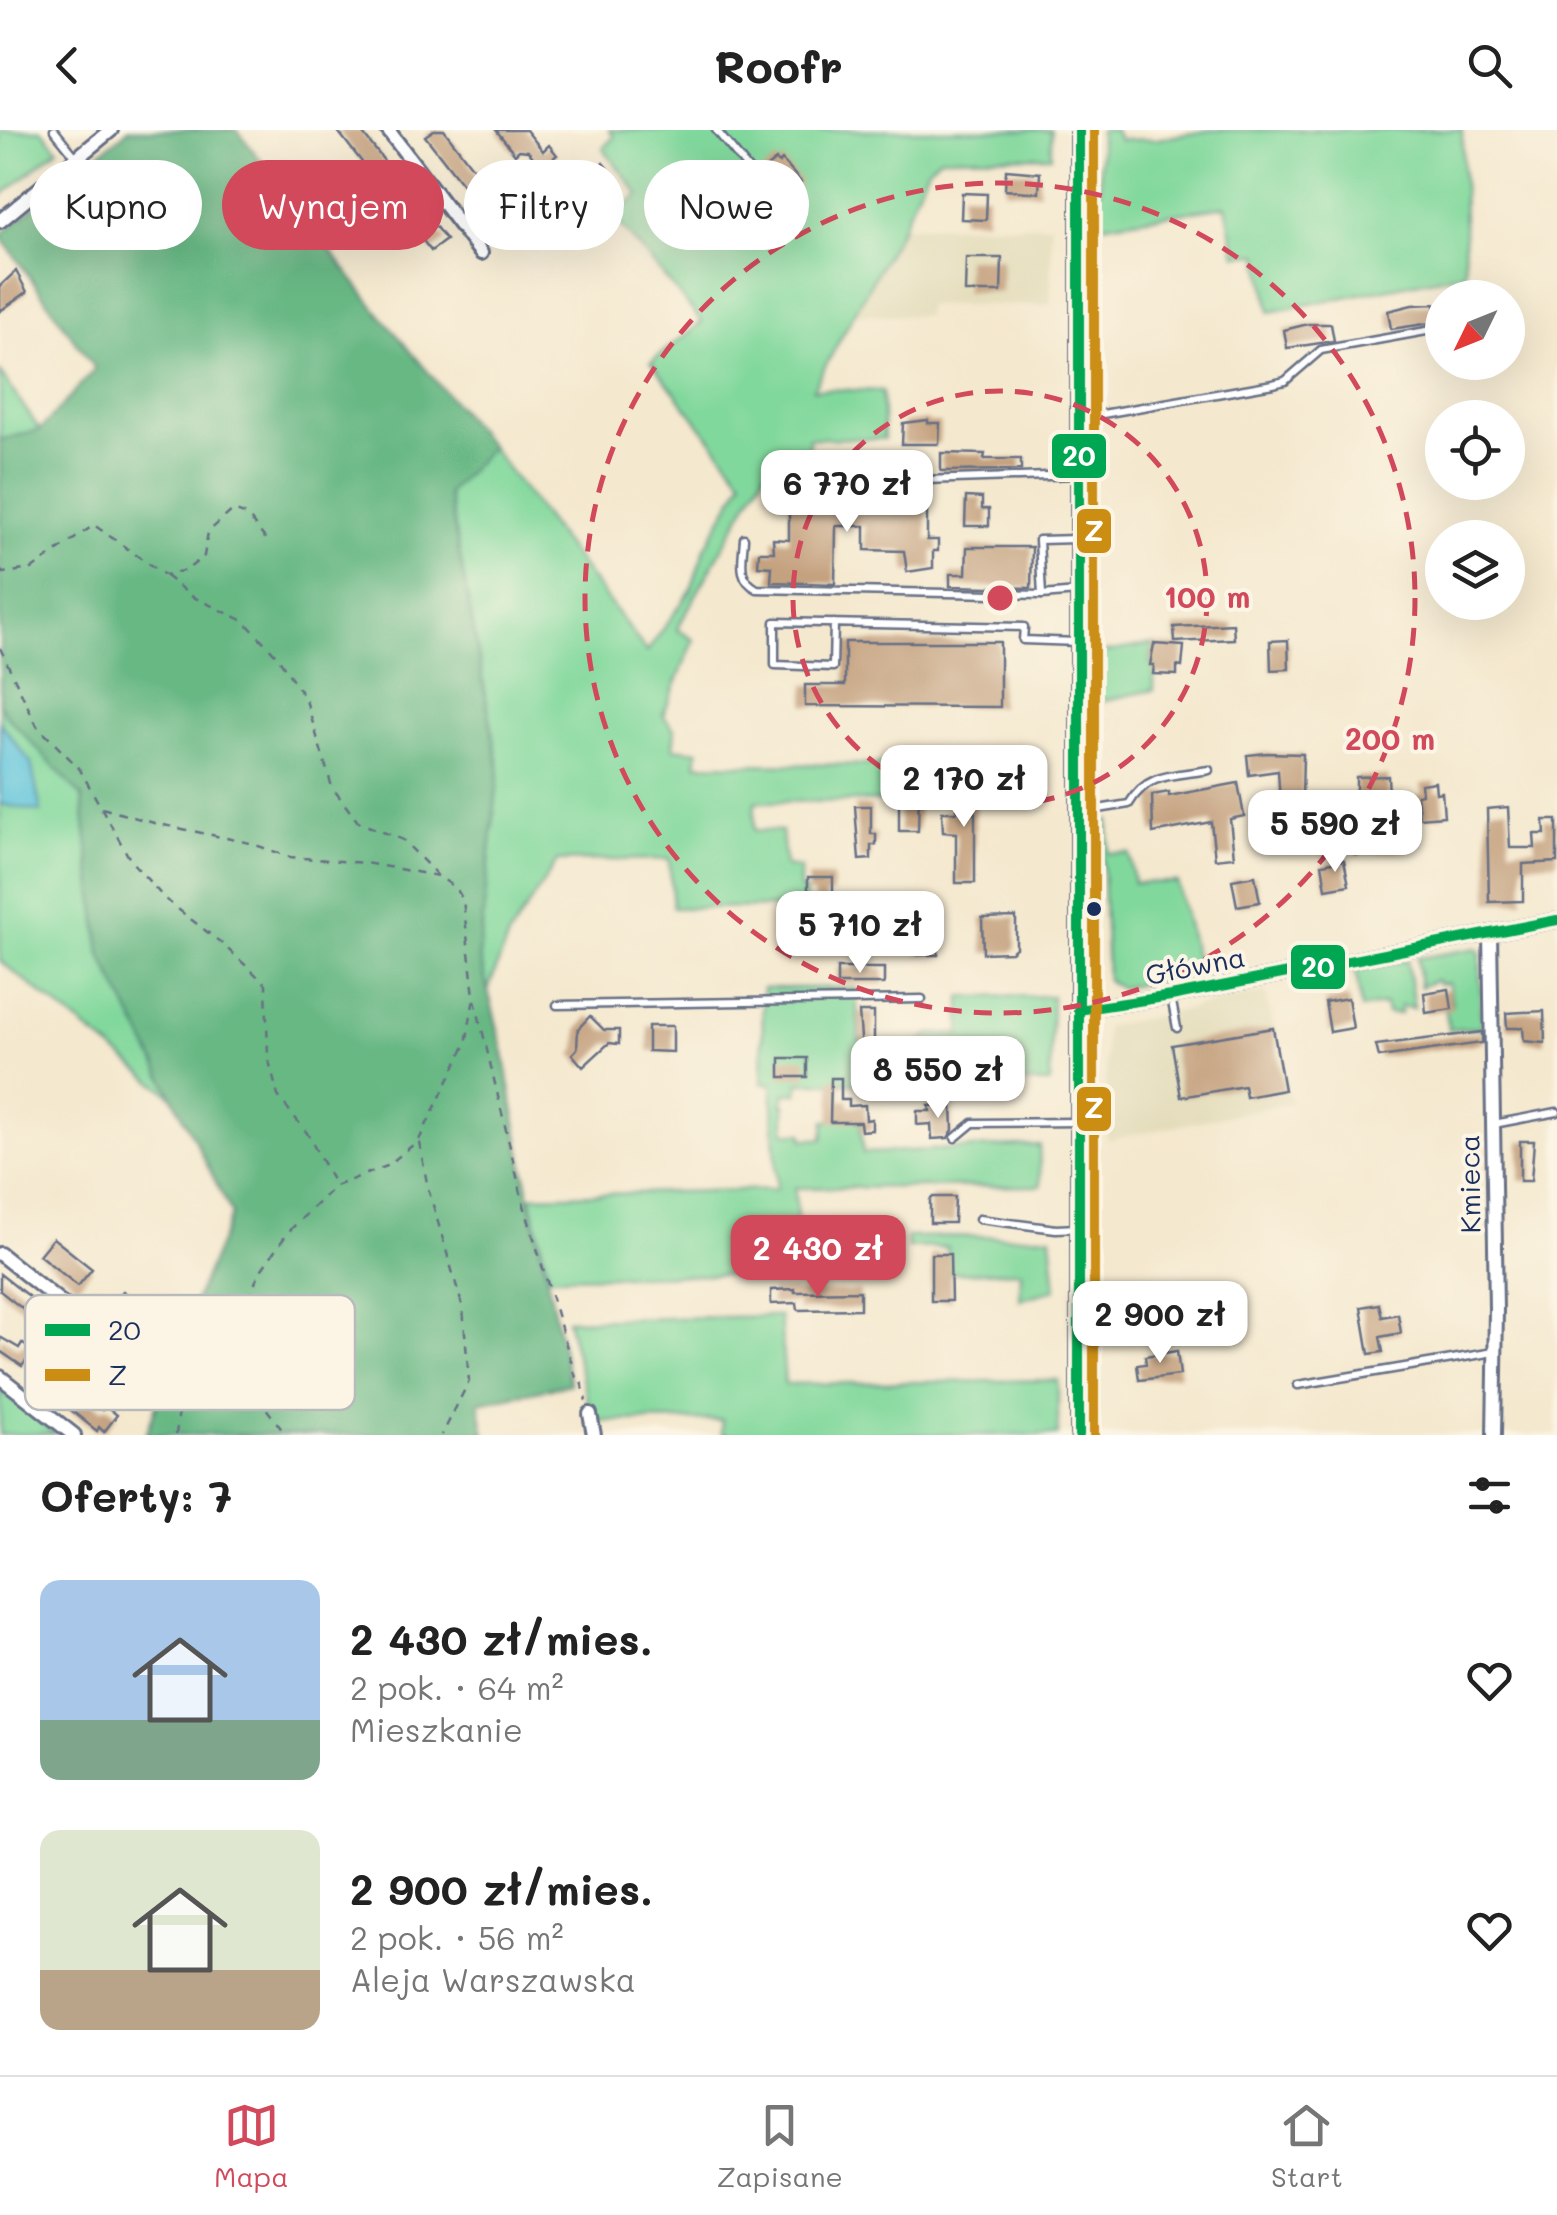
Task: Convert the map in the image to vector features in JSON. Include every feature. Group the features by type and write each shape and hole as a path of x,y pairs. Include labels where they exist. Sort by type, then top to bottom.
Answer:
{"street":[{"path":"0,221 110,130"},
{"path":"388,130 481,253"},
{"path":"1079,130 1079,1435"},
{"name":"Główna","path":"1078,1010 1171,996 1557,920"},
{"name":"Kmieca","path":"1490,933 1494,1435"},
{"path":"0,1254 52,1295"},
{"path":"0,1377 25,1397"},
{"path":"42,1410 74,1435"},
{"path":"590,1414 594,1435"}],"lane":[{"path":"54,130 76,157"},
{"path":"716,130 741,160"},
{"path":"1079,414 1097,415 1273,384 1284,381 1321,350 1425,331"},
{"path":"775,485 1079,475"},
{"path":"744,538 742,576 745,583 756,589 1042,595 1079,592"},
{"path":"1042,595 1039,540 1079,539"},
{"path":"834,623 833,666 775,665 775,622 834,623 1024,627 1024,640 1078,642"},
{"path":"1078,812 1129,804 1137,789 1148,780 1209,770"},
{"path":"1171,996 1177,1028"},
{"path":"557,1005 922,999"},
{"path":"1494,1124 1557,1112"},
{"path":"955,1138 973,1123 1078,1122"},
{"path":"979,1219 1056,1229 1079,1228"},
{"path":"1298,1385 1495,1352"}],"path":[{"path":"166,576 188,568 204,556 208,532 232,510 247,515 268,541"},
{"path":"0,570 3,573 32,568 94,525 190,596 244,621 278,656 306,700 332,787 358,822 403,840 438,876 456,888 463,900 474,996 523,1202 590,1414"},
{"path":"0,648 37,726 79,768 131,861 165,900 266,984 268,1056 278,1096 307,1133 335,1186"},
{"path":"102,808 250,843 290,857 365,862 438,876"},
{"path":"249,1295 289,1231 335,1186 386,1166 419,1140 466,1044 474,996"},
{"path":"419,1140 428,1188 464,1308 469,1381 442,1435"},
{"path":"176,1435 179,1410"},
{"path":"268,1410 286,1435"}],"shaded area":[{"path":"1051,225 1051,305 927,305 926,316 851,314 902,226"},
{"path":"1266,992 1291,1103 1107,1140 1105,1027"}],"green space":[{"path":"0,130 42,130 58,149 45,160 30,160 30,172 0,197"},
{"path":"128,130 237,130 260,160 222,160 222,250 330,250 491,447 448,493 499,767 479,955 504,1053 529,1196 570,1384 479,1403 485,1435 146,1435 155,1410 355,1410 355,1295 197,1295 232,1214 101,955 82,797 0,704 0,440 40,430 95,369 0,235 30,210 30,250 202,250 202,160 91,160"},
{"path":"609,130 1051,130 1051,156 940,157 928,168 902,226 813,389 882,391 884,439 809,438 809,470 766,470 677,629 694,640 663,715 675,730 673,748 698,751 696,764 933,765 932,791 899,791 899,801 755,802 754,830 782,831 785,866 800,868 800,890 805,890 806,907 673,908 669,859 557,861 508,937 488,991 479,955 499,767 448,493 491,447 647,652 691,590 705,548 743,480 651,362 702,322 624,229 624,208 639,195 624,175 624,160 612,160 603,148 614,137"},
{"path":"1100,130 1115,130 1119,140 1157,139 1211,130 1462,130 1465,273 1270,312 1259,254 1236,255 1226,206 1100,225"},
{"path":"0,372 40,430 0,440"},
{"path":"1154,644 1150,664 1154,665 1154,690 1101,701 1100,653"},
{"path":"0,696 82,797 101,955 178,1101 0,961"},
{"path":"1101,820 1109,820 1108,853 1129,853 1134,883 1177,882 1196,960 1213,961 1214,970 1120,988 1107,980"},
{"path":"1477,948 1481,1027 1449,1030 1445,1006 1452,1004 1448,983 1438,984 1437,980 1420,987 1417,958"},
{"path":"1407,960 1414,1008 1400,1006 1400,1014 1387,1013 1385,1004 1361,1009 1356,970"},
{"path":"763,988 856,988 859,1040 874,1040 872,1044 861,1045 862,1061 915,1059 915,1045 929,1034 961,1034 961,997 1052,996 1050,1083 799,1083 798,1093 785,1093 782,1104 785,1133 803,1133 803,1139 823,1139 825,1121 860,1120 863,1153 1039,1145 1041,1186 795,1188 798,1232 791,1235 793,1274 549,1277 530,1196 777,1189 772,1084 762,1083"},
{"path":"1051,1236 1056,1289 1020,1300 1021,1271 948,1273 947,1247 908,1248 907,1237"},
{"path":"780,1316 785,1384 1058,1380 1058,1435 722,1435 722,1420 593,1421 567,1320"},
{"path":"0,1389 55,1433 0,1435"}],"water":[{"path":"0,722 31,763 41,812 0,804"}],"building":[{"path":"337,130 360,130 383,160 360,160"},
{"path":"434,130 444,130 467,160 464,186 444,160 425,136"},
{"path":"496,130 526,130 543,151 549,145 557,155 550,160 535,160 528,151 515,154"},
{"path":"1006,170 1040,173 1039,193 1005,190"},
{"path":"962,193 987,194 986,220 961,219"},
{"path":"966,258 1002,258 1001,292 965,292"},
{"path":"16,271 27,292 0,311 0,286"},
{"path":"1425,304 1425,324 1391,329 1388,311"},
{"path":"1331,324 1334,341 1287,348 1284,330"},
{"path":"903,423 940,423 939,444 902,444"},
{"path":"941,453 1021,459 1021,470 941,471"},
{"path":"885,496 885,500 927,500 927,540 938,540 933,568 907,572 904,551 865,550 865,526 836,526 835,584 771,582 772,567 758,566 759,552 774,552 773,539 789,540 789,497"},
{"path":"966,497 982,498 982,509 989,509 989,526 965,526"},
{"path":"967,547 1032,547 1031,588 950,586 950,574 966,574"},
{"path":"1233,624 1234,639 1175,642 1174,627"},
{"path":"1288,640 1289,669 1271,670 1270,641"},
{"path":"845,642 1000,642 1000,707 805,706 805,685 845,685"},
{"path":"1154,644 1184,646 1177,675 1153,674 1154,665 1150,665"},
{"path":"1303,754 1302,800 1280,803 1278,771 1249,775 1247,755"},
{"path":"1388,776 1389,796 1356,798 1356,777"},
{"path":"958,777 975,777 975,883 956,883 956,833 943,832 942,812 957,812"},
{"path":"1435,782 1436,793 1442,792 1444,816 1419,818 1417,795 1422,794 1421,784"},
{"path":"1238,783 1244,816 1230,819 1234,857 1215,859 1211,822 1153,833 1152,795 1169,792 1169,796"},
{"path":"899,791 919,791 918,831 899,831"},
{"path":"855,806 871,806 871,834 876,834 876,845 871,845 871,859 859,860"},
{"path":"1508,807 1510,848 1535,848 1534,834 1545,834 1544,820 1557,820 1557,862 1523,864 1523,901 1489,902 1487,809"},
{"path":"1409,818 1412,851 1355,855 1354,827 1390,826 1390,819"},
{"path":"1344,860 1349,885 1326,889 1322,864"},
{"path":"1255,876 1260,902 1237,906 1232,880"},
{"path":"808,877 833,877 833,894 826,894 826,902 814,901 813,894 808,894"},
{"path":"1016,917 1016,948 1011,952 983,953 982,918"},
{"path":"917,929 938,929 938,955 917,955"},
{"path":"837,968 884,968 884,984 837,984"},
{"path":"1449,989 1452,1009 1426,1013 1424,993"},
{"path":"1348,998 1353,1028 1330,1032 1325,1002"},
{"path":"1544,1011 1545,1043 1524,1041 1523,1028 1507,1028 1506,1013"},
{"path":"859,1012 874,1012 874,1052 917,1052 917,1064 863,1064"},
{"path":"590,1016 604,1030 619,1030 619,1044 609,1043 583,1067 572,1054 577,1049 578,1029"},
{"path":"648,1026 673,1026 673,1052 648,1051"},
{"path":"1273,1028 1284,1090 1246,1097 1244,1086 1181,1097 1172,1045"},
{"path":"1482,1032 1482,1043 1379,1057 1376,1045"},
{"path":"780,1058 807,1058 807,1077 780,1077"},
{"path":"831,1078 841,1078 841,1100 849,1100 849,1106 865,1105 866,1120 872,1119 872,1130 861,1131 860,1122 830,1122"},
{"path":"952,1105 953,1130 948,1138 932,1139 931,1124 917,1125 917,1111"},
{"path":"1520,1141 1534,1141 1531,1181 1520,1181"},
{"path":"933,1197 955,1197 954,1223 930,1223"},
{"path":"53,1238 92,1269 78,1286 39,1255"},
{"path":"931,1254 950,1254 951,1301 931,1301"},
{"path":"0,1274 27,1295 25,1311 0,1291"},
{"path":"771,1290 860,1291 860,1309 798,1310 797,1303 771,1304"},
{"path":"1379,1304 1382,1317 1398,1314 1401,1333 1380,1337 1383,1352 1369,1354 1361,1307"},
{"path":"0,1337 19,1348 22,1343 25,1362 22,1366 0,1351"},
{"path":"1177,1351 1180,1375 1139,1380 1137,1365 1146,1364 1145,1356"},
{"path":"71,1410 111,1410 117,1415 104,1432 99,1427 97,1431"}],"transit line":[{"name":"20","path":"1079,130 1079,1435"},
{"name":"Z","path":"1094,130 1094,1435"},
{"name":"20","path":"1078,1010 1171,996 1557,920"}]}
